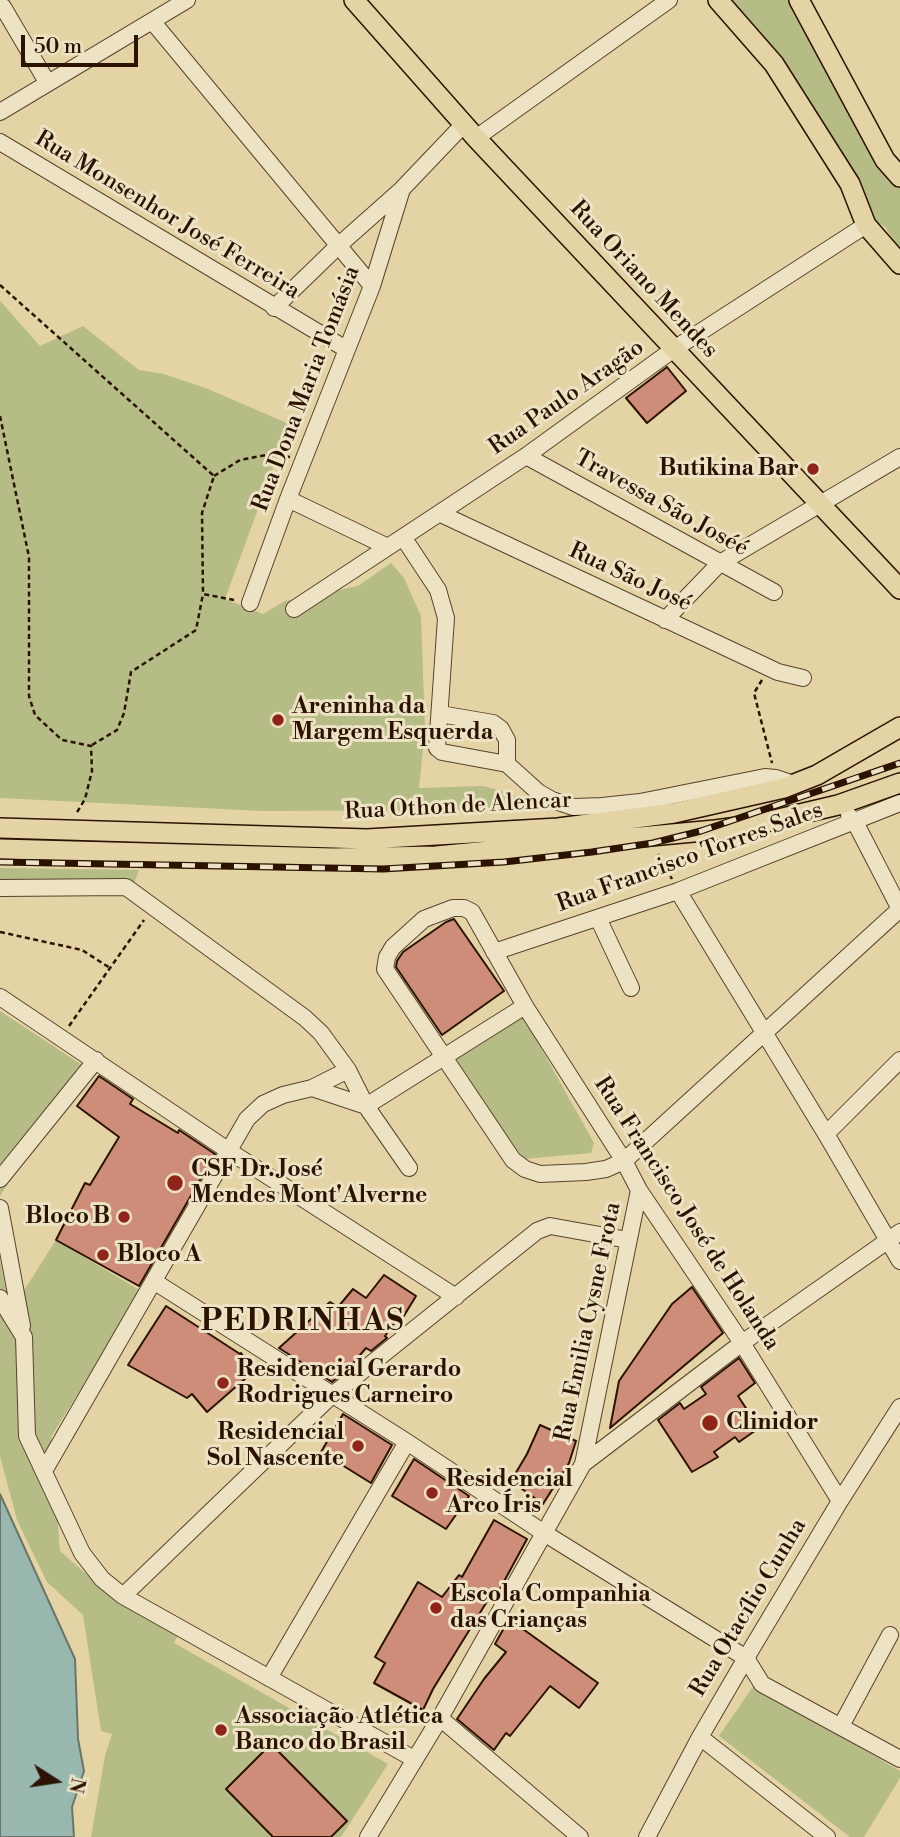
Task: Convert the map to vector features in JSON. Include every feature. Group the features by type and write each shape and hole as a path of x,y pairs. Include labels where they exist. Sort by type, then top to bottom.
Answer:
{"main road":[{"name":"Rua Oriano Mendes","path":"355,0 470,131 900,589"},
{"path":"718,0 774,64 850,184 866,225 900,264"},
{"path":"799,0 885,160 900,177"},
{"name":"Rua Othon de Alencar","path":"0,828 367,839 558,828 638,819 711,806 785,781 817,775 900,727"},
{"name":"Rua Othon de Alencar","path":"0,849 383,858 530,848 753,825 838,805 900,783"}],"street":[{"path":"0,112 187,0"},
{"name":"Rua Dona Maria Tomásia","path":"274,308 338,246 470,131 669,0"},
{"path":"7,5 47,82"},
{"path":"152,21 372,286"},
{"name":"Rua Monsenhor José Ferreira","path":"0,142 346,349"},
{"name":"Rua Dona Maria Tomásia","path":"250,603 372,286 402,189"},
{"name":"Rua Paulo Aragão","path":"294,609 526,456 674,349 866,225"},
{"name":"Travessa São Joséé","path":"526,456 774,592"},
{"path":"665,620 720,563 900,457"},
{"path":"288,499 388,547"},
{"name":"Rua São José","path":"441,514 769,668 803,678"},
{"path":"403,537 438,590 446,618 437,748 448,755 508,764 538,792 573,807 640,802 765,777 785,781"},
{"path":"440,714 493,723 502,729 507,740 508,764"},
{"name":"Rua Francisco Torres Sales","path":"494,952 678,891 900,803"},
{"path":"624,1161 900,909 855,822 838,805"},
{"path":"0,888 126,887 305,1018 348,1069 366,1106 409,1168"},
{"path":"678,891 826,1135 894,1236 900,1261"},
{"name":"Rua Francisco José de Holanda","path":"624,1161 606,1169 540,1174 513,1160 385,969 387,957 393,947 424,919 453,908 464,908 472,912 525,1006 624,1161 639,1190 742,1343 840,1501"},
{"path":"598,918 631,988"},
{"path":"0,997 229,1151 456,1297"},
{"path":"366,1106 525,1006"},
{"path":"0,1179 96,1060"},
{"path":"826,1135 900,1060"},
{"path":"44,1471 247,1119 263,1104 283,1095 312,1088 348,1069"},
{"path":"312,1088 366,1106"},
{"name":"Rua Emilia Cysne Frota","path":"583,1464 639,1190"},
{"path":"0,1208 24,1337 27,1436 82,1553 102,1579 123,1596 414,1759"},
{"path":"123,1596 331,1396 537,1231 550,1226 628,1240"},
{"path":"368,1837 440,1718 583,1464 742,1343 894,1236"},
{"path":"155,1282 407,1442 544,1533 746,1658 762,1684 900,1759"},
{"path":"0,1298 24,1337"},
{"name":"Rua Otacílio Cunha","path":"647,1837 746,1658 900,1407"},
{"path":"269,1678 407,1442"},
{"path":"841,1726 890,1634"},
{"path":"440,1718 580,1837"},
{"path":"700,1737 827,1837"}],"path":[{"path":"0,285 214,476"},
{"path":"0,416 29,557 29,696 35,715 62,740 91,746 117,730 124,713 131,672 196,630 203,594 202,513 214,476 240,460 266,455 304,458"},
{"path":"203,594 250,603"},
{"path":"769,668 754,693 785,781"},
{"path":"72,830 72,819 85,799 90,781 91,746"},
{"path":"649,835 678,891"},
{"path":"61,1037 152,908"},
{"path":"0,932 82,950 110,968"}],"green space":[{"path":"732,0 791,0 900,182 900,251 885,227 863,214 857,179"},
{"path":"0,301 40,346 83,326 139,370 164,374 208,389 289,424 225,599 263,614 285,601 358,586 391,563 404,578 421,616 425,730 419,788 483,786 510,793 537,810 262,811 0,798"},
{"path":"0,868 139,870 133,886 0,881"},
{"path":"0,1011 82,1065 0,1196"},
{"path":"522,1014 594,1143 591,1153 524,1159 452,1062"},
{"path":"56,1240 141,1291 51,1437 60,1551 118,1602 178,1635 174,1643 388,1764 341,1837 91,1837 105,1756 112,1734 101,1731 83,1615 47,1582 17,1520 0,1456 0,1260 5,1286 25,1289"},
{"path":"754,1685 900,1771 900,1778 864,1837 850,1837 719,1736"}],"water":[{"path":"0,1494 75,1659 78,1739 84,1771 72,1807 74,1837 0,1837"}],"building":[{"path":"667,367 686,391 647,423 626,398"},
{"path":"454,919 504,991 442,1035 396,967 403,952"},
{"path":"99,1076 133,1099 130,1104 178,1133 179,1130 215,1154 139,1286 56,1240 85,1183 90,1185 119,1137 77,1106"},
{"path":"384,1275 416,1296 402,1319 399,1317 385,1336 387,1338 371,1351 366,1348 349,1368 332,1382 279,1348 330,1302 338,1307 353,1289 366,1298"},
{"path":"692,1287 723,1333 610,1428 619,1381 672,1304"},
{"path":"166,1306 241,1353 254,1371 207,1412 192,1394 187,1398 128,1365"},
{"path":"739,1358 755,1383 738,1396 759,1428 739,1442 735,1437 714,1452 718,1457 692,1472 658,1420 680,1403 684,1409 706,1394 701,1387"},
{"name":"Residencial Sol Nascente","path":"343,1414 392,1445 371,1483 321,1452"},
{"path":"540,1425 576,1441 569,1463 543,1504 511,1481"},
{"name":"Residencial Arco Íris","path":"414,1459 469,1496 446,1529 392,1496"},
{"path":"494,1520 527,1539 495,1598 491,1595 423,1710 374,1683 385,1663 375,1657 418,1582 442,1597 459,1575 462,1577"},
{"path":"509,1619 598,1683 579,1708 550,1686 510,1736 506,1733 494,1750 457,1719 506,1652 495,1644"},
{"path":"271,1744 347,1821 331,1837 273,1837 226,1789"}],"railway":[{"path":"0,862 383,869 504,862 653,843 701,831 900,763"}],"place":[{"name":"Butikina Bar","path":"813,469"},
{"name":"Areninha da Margem Esquerda","path":"278,720"},
{"name":"CSF Dr. José Mendes Mont'Alverne","path":"175,1183"},
{"name":"Bloco B","path":"124,1217"},
{"name":"Bloco A","path":"103,1255"},
{"name":"Residencial Gerardo Rodrigues Carneiro","path":"223,1383"},
{"name":"Clinidor","path":"710,1423"},
{"name":"Residencial Sol Nascente","path":"358,1446"},
{"name":"Residencial Arco Íris","path":"432,1493"},
{"name":"Escola Companhia das Crianças","path":"436,1608"},
{"name":"Associação Atlética Banco do Brasil","path":"221,1730"}],"district":[{"name":"PEDRINHAS","path":"303,1323"}]}
